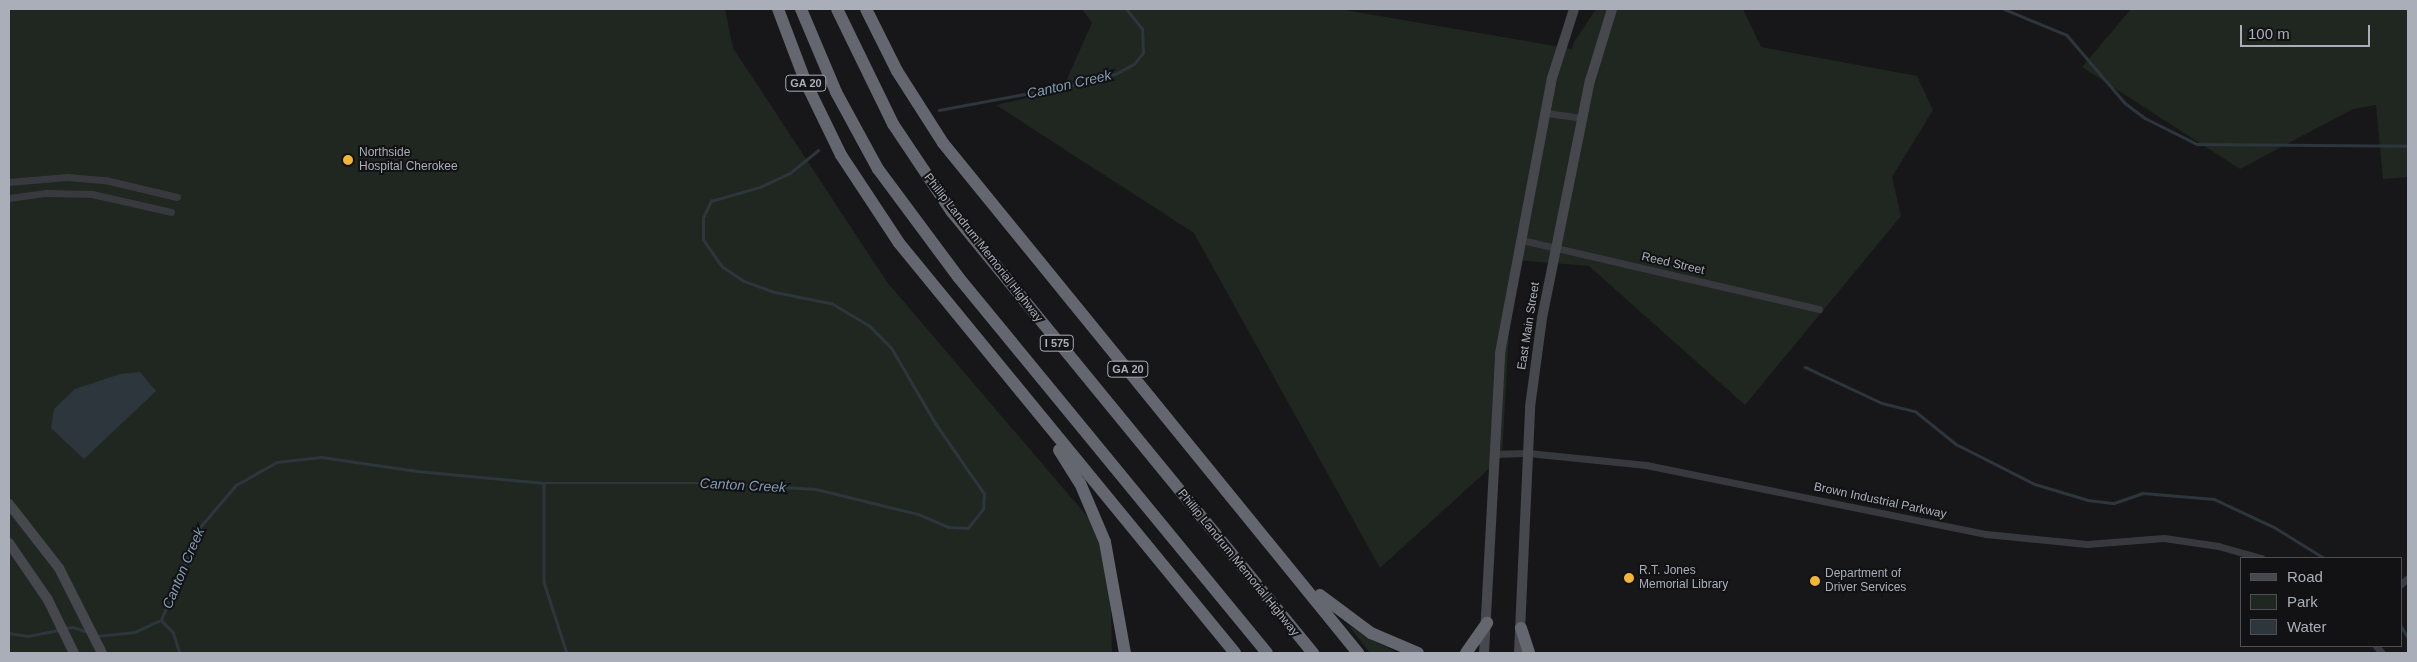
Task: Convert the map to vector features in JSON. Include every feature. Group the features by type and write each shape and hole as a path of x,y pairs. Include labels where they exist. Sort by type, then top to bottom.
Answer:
{"highway":[{"name":"GA 20","path":"778,9 806,83 840,155 875,209 1031,406 1080,484 1104,542 1125,653"},
{"name":"I 575","path":"801,9 836,92 878,169 959,278 1267,653"},
{"name":"Phillip Landrum Memorial Highway","path":"837,9 893,124 952,212 1312,653"},
{"name":"GA 20","path":"866,9 897,71 943,143 1283,558 1358,653"},
{"path":"1031,406 1235,653"},
{"path":"1283,558 1341,613 1371,633 1418,653"},
{"path":"1466,653 1487,624"},
{"path":"1521,628 1529,653"}],"main road":[{"name":"East Main Street","path":"1484,653 1500,353 1547,113 1552,78 1574,9"},
{"name":"East Main Street","path":"1519,653 1530,407 1556,249 1582,118 1612,9"},
{"path":"9,504 59,568 79,601 102,653"},
{"path":"9,543 35,578 74,653"}],"street":[{"path":"1547,113 1582,118"},
{"path":"9,182 66,177 105,180 176,197"},
{"path":"9,198 46,193 92,194 171,212"},
{"name":"Reed Street","path":"1522,240 1819,309"},
{"name":"Brown Industrial Parkway","path":"1494,454 1528,453 1656,467 1986,534 2087,544 2164,538 2218,546 2257,557"}],"green space":[{"path":"9,9 725,9 733,48 887,282 1109,542 1112,653 9,653"},
{"path":"1082,9 1339,9 1572,49 1574,42 1596,9 1743,9 1761,47 1917,76 1933,110 1892,177 1901,216 1745,405 1589,266 1513,260 1502,457 1380,568 1194,233 996,105 1062,90 1092,23"},
{"path":"2131,9 2408,9 2408,177 2383,179 2376,105 2353,109 2240,169 2082,67"},
{"path":"1348,625 1376,642 1398,653 1370,653"}],"water":[{"path":"140,372 156,391 84,459 51,428 54,409 75,389 120,374"}],"waterway":[{"name":"Canton Creek","path":"939,110 1083,83 1115,74 1134,64 1143,53 1142,29 1126,9"},
{"path":"2004,9 2067,35 2125,103 2145,118 2197,144 2408,146"},
{"name":"Canton Creek","path":"97,636 135,632 161,620 200,527 236,485 277,462 321,457 417,471 544,483 714,483 816,489 918,514 948,527 968,528 983,509 984,494 936,425 891,348 869,326 832,304 773,292 743,281 722,267 703,240 703,218 711,201 760,187 790,173 818,150"},
{"path":"1805,367 1882,403 1915,411 1956,444 2035,484 2088,500 2114,503 2143,493 2214,499 2274,527 2322,557"},
{"path":"544,483 544,582 567,653"},
{"path":"161,620 173,632 180,653"},
{"name":"Canton Creek","path":"64,628 73,627 88,632"},
{"path":"2402,628 2408,637"},
{"name":"Canton Creek","path":"9,633 28,636 59,630"}],"place":[{"name":"Northside Hospital Cherokee","path":"348,160"},
{"name":"R.T. Jones Memorial Library","path":"1629,578"},
{"name":"Department of Driver Services","path":"1815,581"}]}
